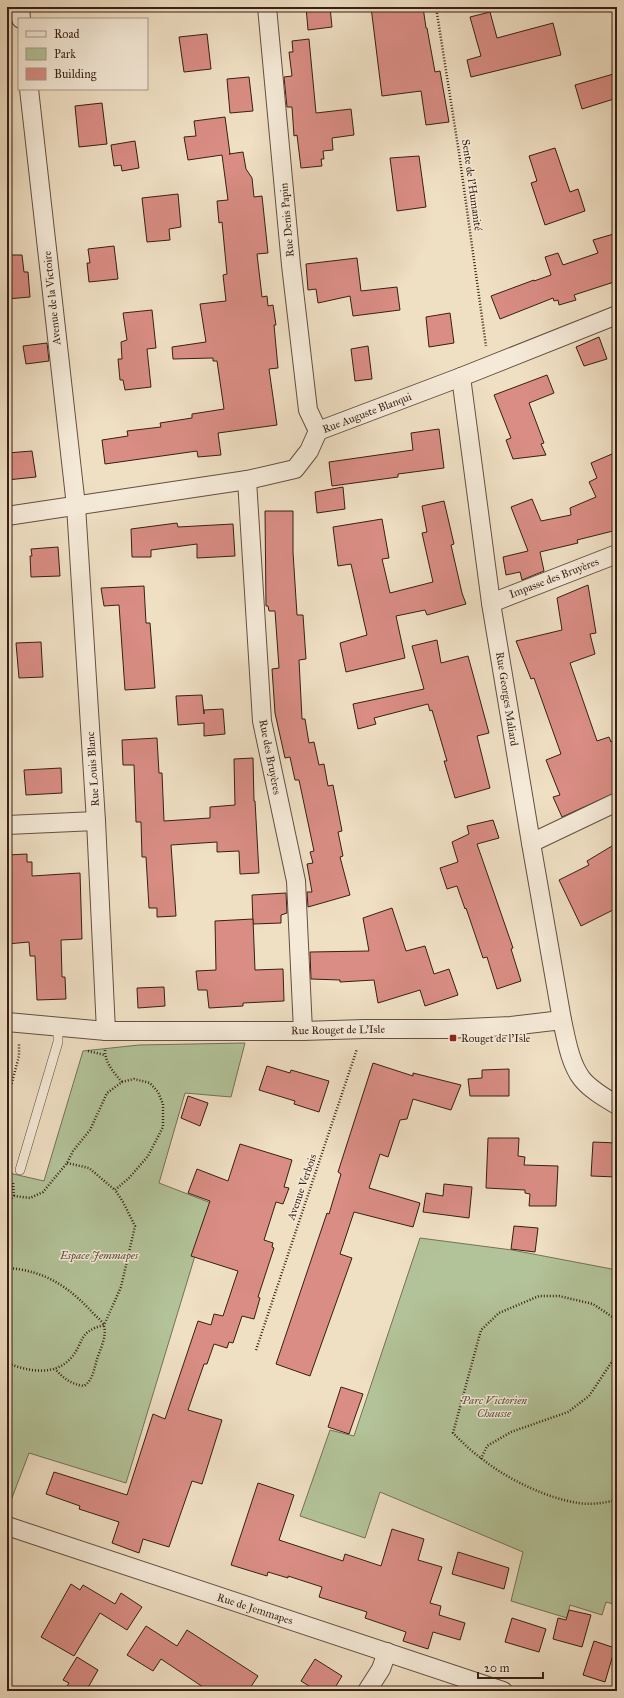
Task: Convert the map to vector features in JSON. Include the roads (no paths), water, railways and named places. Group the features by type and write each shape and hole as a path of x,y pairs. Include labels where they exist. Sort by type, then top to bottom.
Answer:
{"street":[{"path":"20,7 21,18"},
{"name":"Rue Denis Papin","path":"267,7 308,410 318,431"},
{"name":"Avenue de la Victoire","path":"29,90 76,506"},
{"name":"Rue Auguste Blanqui","path":"7,516 247,480 295,469 309,451 318,431 461,377 617,315"},
{"name":"Rue Georges Maliard","path":"461,377 491,603 562,1020"},
{"name":"Rue des Bruyères","path":"247,480 262,721 296,881 303,1031"},
{"name":"Rue Louis Blanc","path":"76,506 96,820 106,1031"},
{"name":"Impasse des Bruyères","path":"491,603 617,554"},
{"path":"531,843 617,802"},
{"path":"7,825 96,820"},
{"path":"562,1020 569,1052 581,1079 600,1095 617,1105"},
{"name":"Rue Rouget de L'Isle","path":"14,1022 106,1031 303,1031 446,1029 511,1026 562,1020"},
{"name":"Rue de Jemmapes","path":"7,1526 503,1691"},
{"path":"367,1691 381,1669 387,1652"}],"lane":[{"path":"20,1170 58,1042 58,1027"}],"place":[{"name":"Rouget de l'Isle","path":"453,1038"}],"park label":[{"name":"Espace Jemmapes","path":"99,1255"},
{"name":"Parc Victorien Chausse","path":"494,1406"}]}
